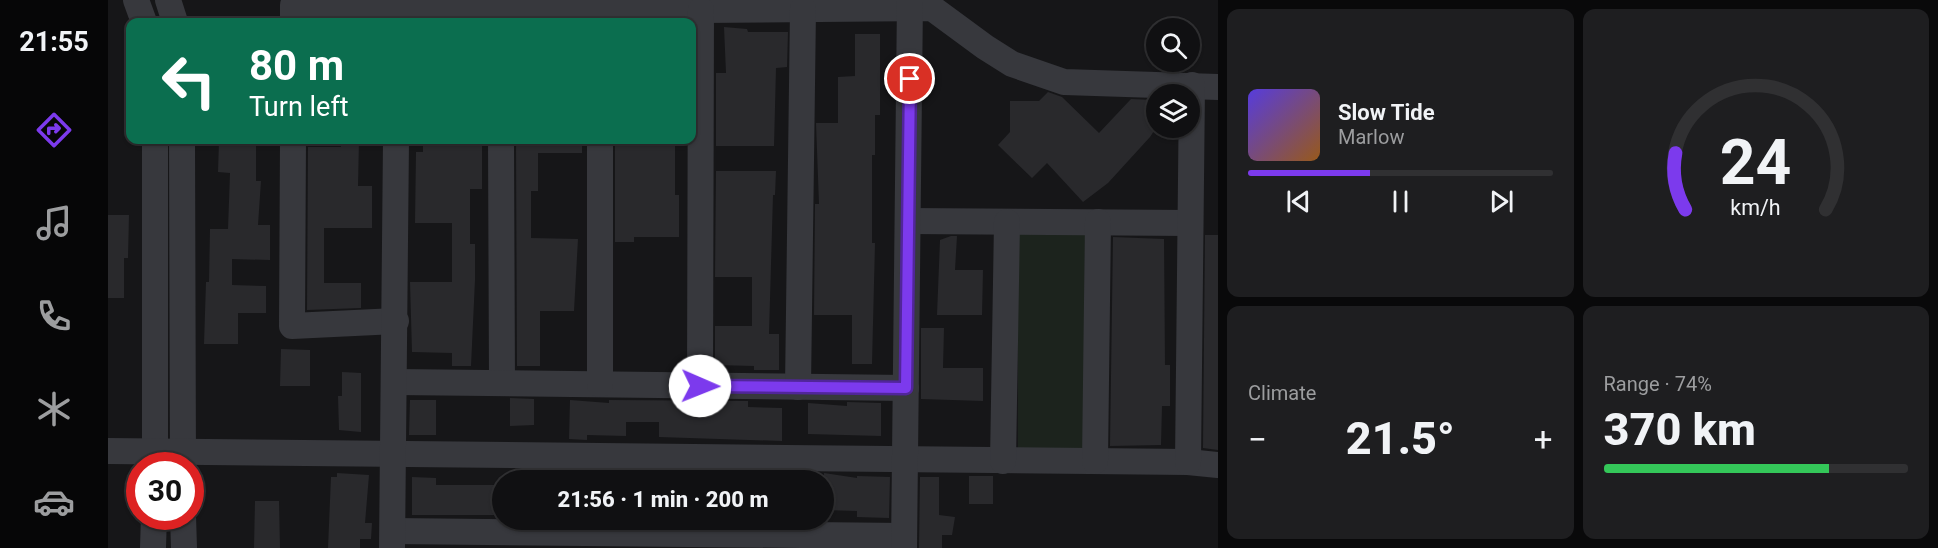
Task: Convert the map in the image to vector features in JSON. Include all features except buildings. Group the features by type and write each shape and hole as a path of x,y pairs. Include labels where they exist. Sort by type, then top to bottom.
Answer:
{"street":[{"path":"136,0 143,18"},
{"path":"168,0 174,18"},
{"path":"396,144 396,382 393,540 904,542 911,4"},
{"path":"293,18 293,6 500,15 600,16 701,10 802,9 911,4 932,8 1012,64 1065,82 1150,84"},
{"path":"798,387 802,9"},
{"path":"700,386 701,10"},
{"path":"1200,86 1218,87"},
{"path":"1188,462 1191,138"},
{"path":"155,144 155,452"},
{"path":"182,144 183,452"},
{"path":"292,144 292,326 396,321"},
{"path":"501,144 502,383"},
{"path":"600,144 600,384"},
{"path":"908,221 1189,223"},
{"path":"1003,461 1007,222"},
{"path":"1095,462 1098,222"},
{"path":"396,382 906,388"},
{"path":"108,451 126,454"},
{"path":"204,458 393,454 1188,462 1218,465"},
{"path":"153,548 154,530"},
{"path":"183,530 183,548"}],"shaded area":[{"path":"1018,234 1085,234 1084,449 1018,448"}],"route":[{"path":"700,386 906,388 910,79"}]}
